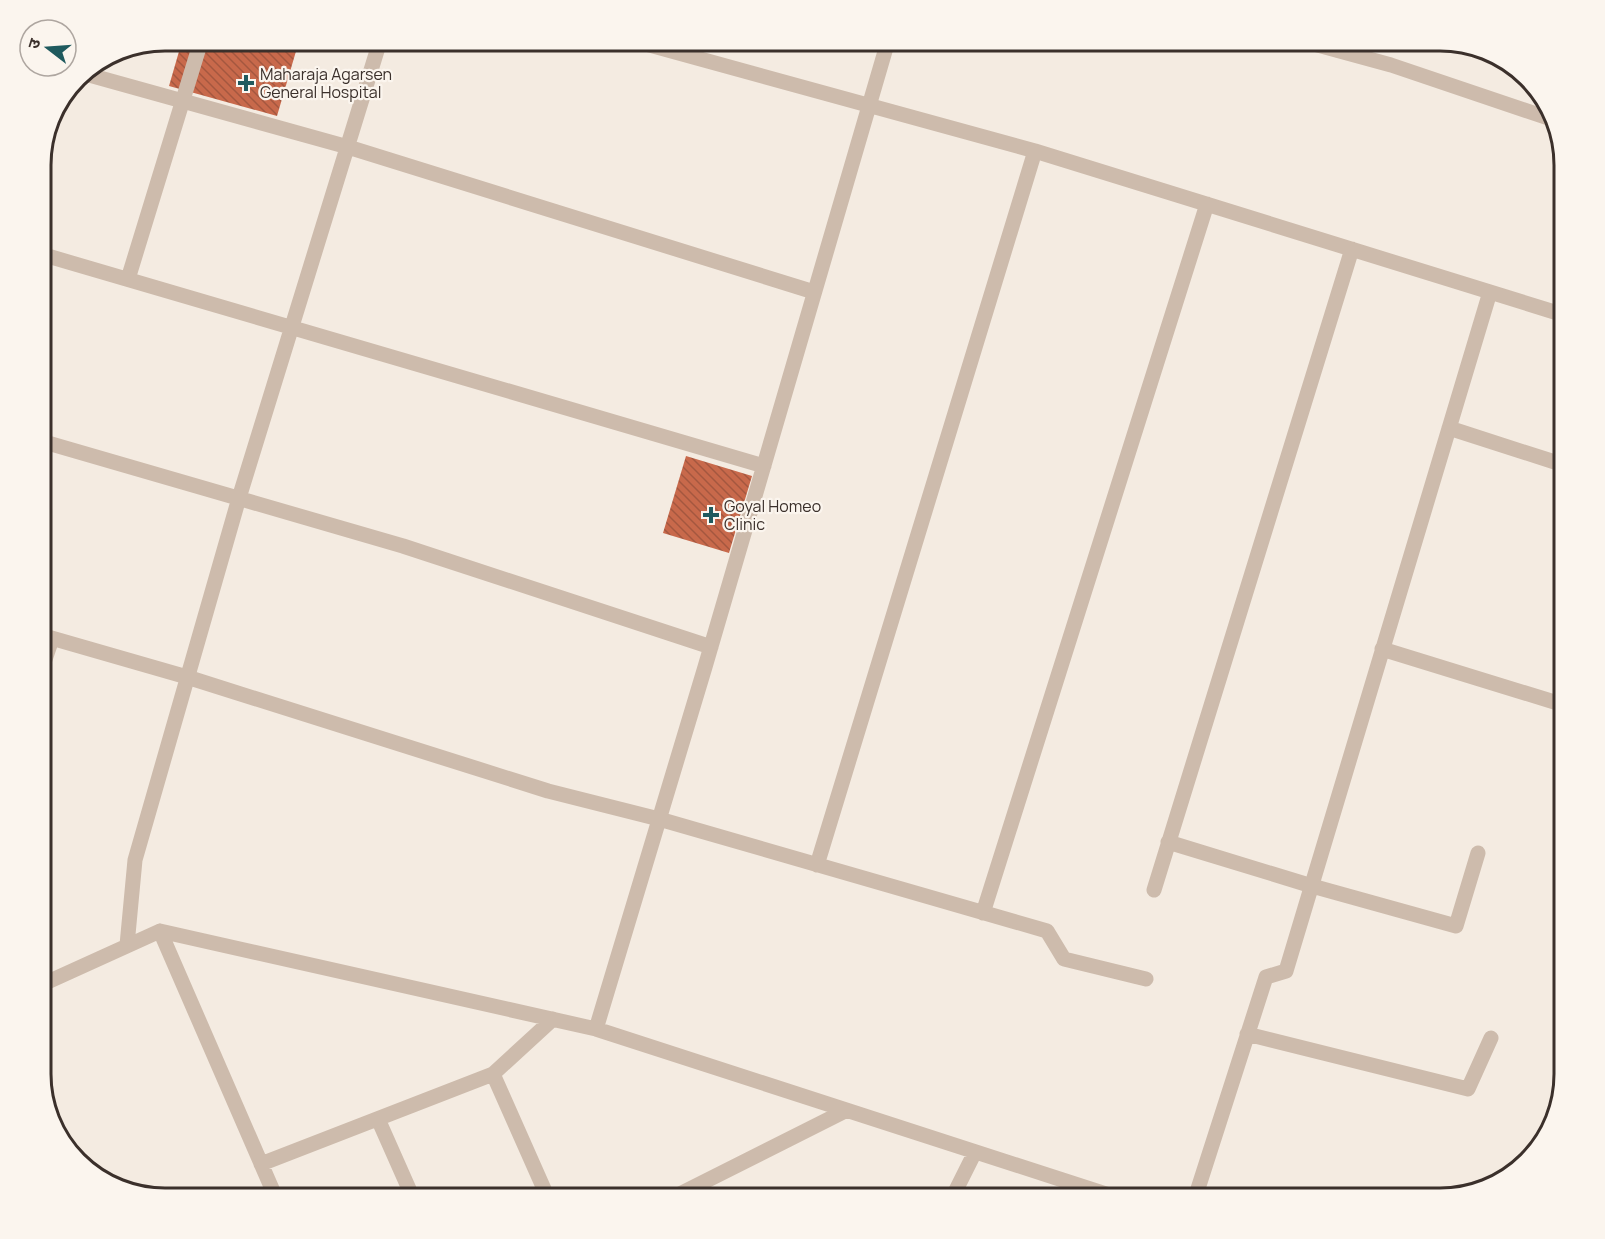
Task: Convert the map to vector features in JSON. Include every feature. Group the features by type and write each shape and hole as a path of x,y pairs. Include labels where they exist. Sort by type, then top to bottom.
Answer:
{"street":[{"path":"128,279 198,51"},
{"path":"127,945 135,860 238,498 377,51"},
{"path":"675,51 1035,151 1554,312"},
{"path":"596,1029 711,647 885,51"},
{"path":"1342,51 1391,65 1543,116"},
{"path":"94,76 348,147 814,292"},
{"path":"817,865 1035,151"},
{"path":"983,913 1207,204"},
{"path":"1154,890 1352,249"},
{"path":"51,257 764,466"},
{"path":"1198,1188 1266,977 1286,971 1490,292"},
{"path":"1449,428 1554,462"},
{"path":"51,444 403,546 711,647"},
{"path":"51,638 187,677 548,790 659,819 1047,931 1064,959 1146,979"},
{"path":"1382,649 1554,702"},
{"path":"1168,842 1311,886 1456,926 1478,853"},
{"path":"160,931 272,1188"},
{"path":"51,980 160,931 596,1029 1083,1188"},
{"path":"261,1164 493,1074 552,1019"},
{"path":"1247,1034 1468,1089 1491,1038"},
{"path":"493,1074 544,1188"},
{"path":"692,1188 847,1110"},
{"path":"378,1119 409,1188"},
{"path":"957,1188 975,1152"}],"building":[{"path":"179,51 296,51 277,116 169,86"},
{"path":"686,456 752,476 729,553 663,533"}],"place":[{"name":"Maharaja Agarsen General Hospital","path":"246,83"},
{"name":"Goyal Homeo Clinic","path":"711,515"}]}
